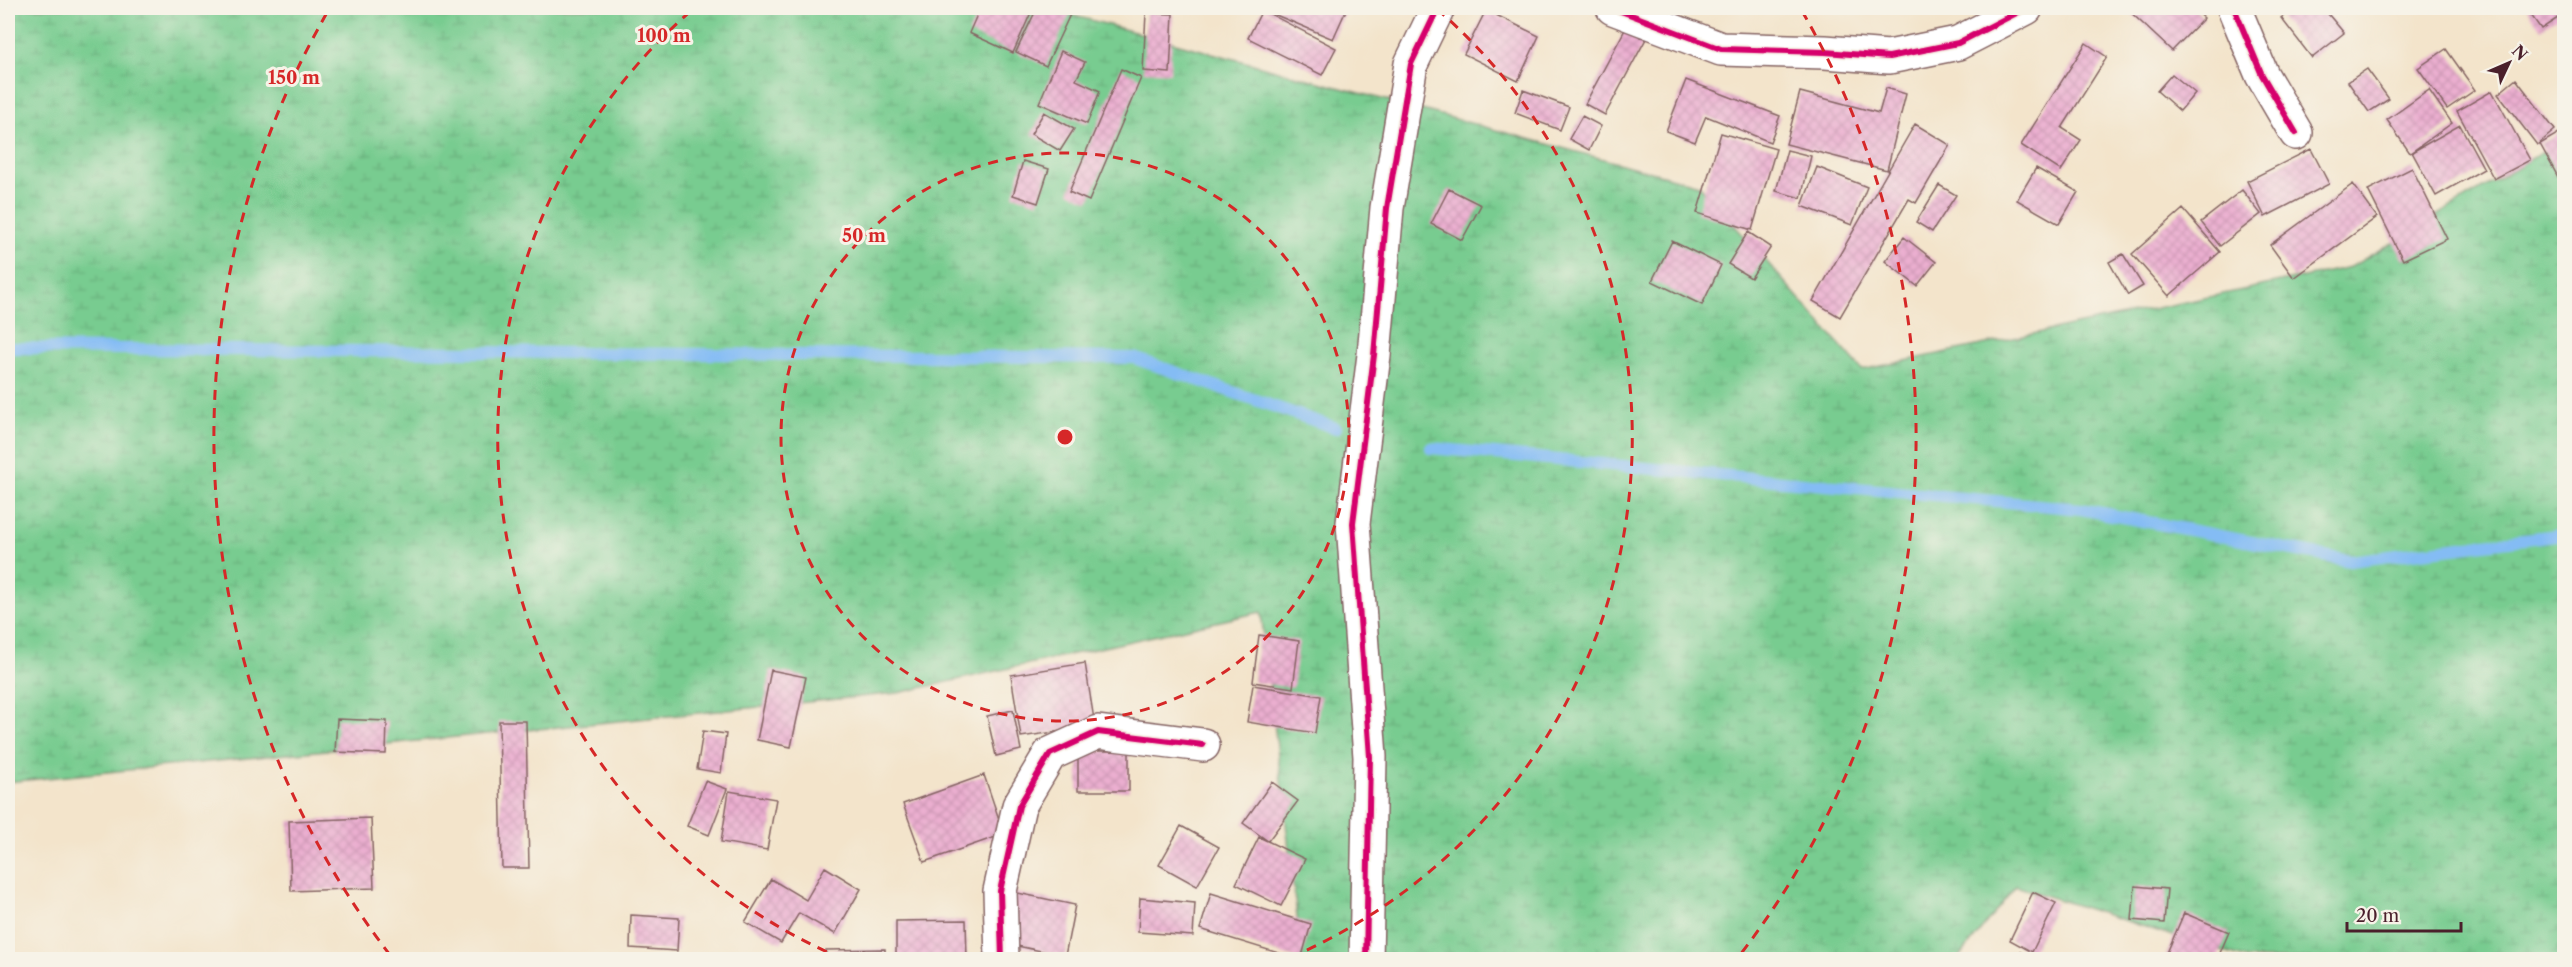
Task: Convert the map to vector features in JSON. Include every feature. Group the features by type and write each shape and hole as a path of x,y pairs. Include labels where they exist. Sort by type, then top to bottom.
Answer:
{"street":[{"path":"1366,960 1370,757 1353,523 1374,355 1390,186 1410,64 1438,8"},
{"path":"1613,8 1721,49 1825,52 1889,57 1958,43 2026,8"},
{"path":"2234,8 2262,75 2296,133"},
{"path":"1002,960 1000,891 1019,806 1050,754 1098,732 1203,746"}],"green space":[{"path":"8,8 1046,8 1699,185 1862,370 2351,267 2564,139 2564,959 2246,959 2016,886 1958,959 1302,959 1261,612 898,693 8,782"}],"building":[{"path":"980,8 1033,8 1013,53 969,33"},
{"path":"1037,8 1073,8 1046,66 1016,52"},
{"path":"1265,8 1347,8 1333,39 1264,10"},
{"path":"2126,8 2193,8 2204,18 2172,51"},
{"path":"2294,8 2323,8 2344,33 2312,58 2281,18"},
{"path":"2526,8 2564,8 2564,14 2541,29"},
{"path":"1262,10 1336,48 1322,75 1248,38"},
{"path":"1486,10 1539,36 1518,81 1464,54"},
{"path":"1146,13 1173,14 1170,73 1143,71"},
{"path":"1628,24 1648,35 1605,115 1585,104"},
{"path":"2086,43 2107,57 2062,128 2081,140 2061,171 2021,145"},
{"path":"2446,49 2475,90 2447,109 2418,68"},
{"path":"1061,51 1085,62 1076,80 1100,91 1087,124 1039,103"},
{"path":"1121,69 1141,78 1089,201 1069,192"},
{"path":"2367,69 2389,99 2369,112 2348,82"},
{"path":"2172,74 2195,93 2180,111 2157,91"},
{"path":"2516,79 2555,130 2537,145 2498,94"},
{"path":"1686,80 1780,116 1770,142 1706,116 1695,142 1666,131"},
{"path":"1886,88 1906,94 1887,170 1786,144 1800,92 1879,113"},
{"path":"1523,90 1569,107 1560,130 1515,113"},
{"path":"2429,90 2452,123 2410,153 2387,120"},
{"path":"2492,91 2530,160 2494,179 2457,111"},
{"path":"1044,112 1074,129 1060,151 1031,134"},
{"path":"1582,116 1601,126 1589,150 1569,139"},
{"path":"1915,124 1950,145 1916,203 1909,199 1840,317 1813,301"},
{"path":"2460,125 2484,169 2436,196 2412,152"},
{"path":"2564,130 2564,173 2558,177 2540,144"},
{"path":"1721,133 1776,149 1752,230 1697,213"},
{"path":"2311,149 2329,184 2265,217 2247,181"},
{"path":"1787,150 1811,156 1801,198 1776,191"},
{"path":"1023,161 1049,169 1038,203 1013,195"},
{"path":"1817,167 1867,187 1852,225 1802,206"},
{"path":"2036,168 2078,192 2059,224 2017,200"},
{"path":"2412,168 2447,239 2403,260 2368,190"},
{"path":"2353,184 2377,217 2294,278 2270,245"},
{"path":"1939,185 1956,195 1932,232 1916,222"},
{"path":"1449,189 1481,205 1462,240 1431,224"},
{"path":"2242,190 2261,214 2220,246 2201,222"},
{"path":"2183,209 2220,252 2169,296 2132,254"},
{"path":"1748,232 1771,247 1751,278 1728,264"},
{"path":"1904,237 1936,262 1917,286 1885,261"},
{"path":"1672,241 1721,265 1702,305 1652,281"},
{"path":"2123,254 2143,286 2128,295 2109,262"},
{"path":"1259,635 1299,641 1293,688 1253,682"},
{"path":"1085,663 1095,726 1021,737 1011,675"},
{"path":"771,670 806,677 791,747 757,740"},
{"path":"1253,685 1321,696 1315,733 1247,722"},
{"path":"1013,710 1021,750 996,756 987,716"},
{"path":"337,719 387,721 386,754 335,752"},
{"path":"499,721 526,721 529,868 502,868"},
{"path":"703,731 726,734 721,773 697,769"},
{"path":"1078,751 1129,751 1129,791 1078,791"},
{"path":"984,775 1004,834 924,862 903,804"},
{"path":"705,781 727,789 709,835 687,826"},
{"path":"1272,782 1298,801 1268,841 1243,823"},
{"path":"729,791 776,799 767,850 721,842"},
{"path":"371,818 374,888 291,891 289,821"},
{"path":"1181,826 1219,847 1197,886 1159,865"},
{"path":"1259,837 1305,859 1281,906 1236,884"},
{"path":"825,867 861,889 835,934 799,913 781,943 745,922 771,879 806,900"},
{"path":"2135,886 2167,889 2164,923 2132,920"},
{"path":"1013,892 1075,905 1065,956 1003,943"},
{"path":"2033,892 2056,903 2032,952 2010,940"},
{"path":"1211,893 1311,924 1301,960 1200,929"},
{"path":"1140,898 1195,903 1193,936 1138,932"},
{"path":"2184,913 2229,932 2217,960 2164,960"},
{"path":"631,915 679,918 677,951 630,948"},
{"path":"966,920 967,960 896,960 896,921"},
{"path":"885,949 885,960 826,960 826,950"},
{"path":"2021,952 2038,960 2017,960"}],"waterway":[{"path":"8,348 1134,358 1336,428"},
{"path":"1431,448 2081,509 2350,561 2564,534"}],"cycle path":[{"path":"1366,960 1370,757 1353,523 1374,355 1387,208 1411,64 1438,8"},
{"path":"1613,8 1721,49 1825,52 1889,57 1958,43 2026,8"},
{"path":"2234,8 2262,75 2296,133"},
{"path":"1002,960 1000,891 1019,806 1050,754 1098,732 1203,745"}]}
